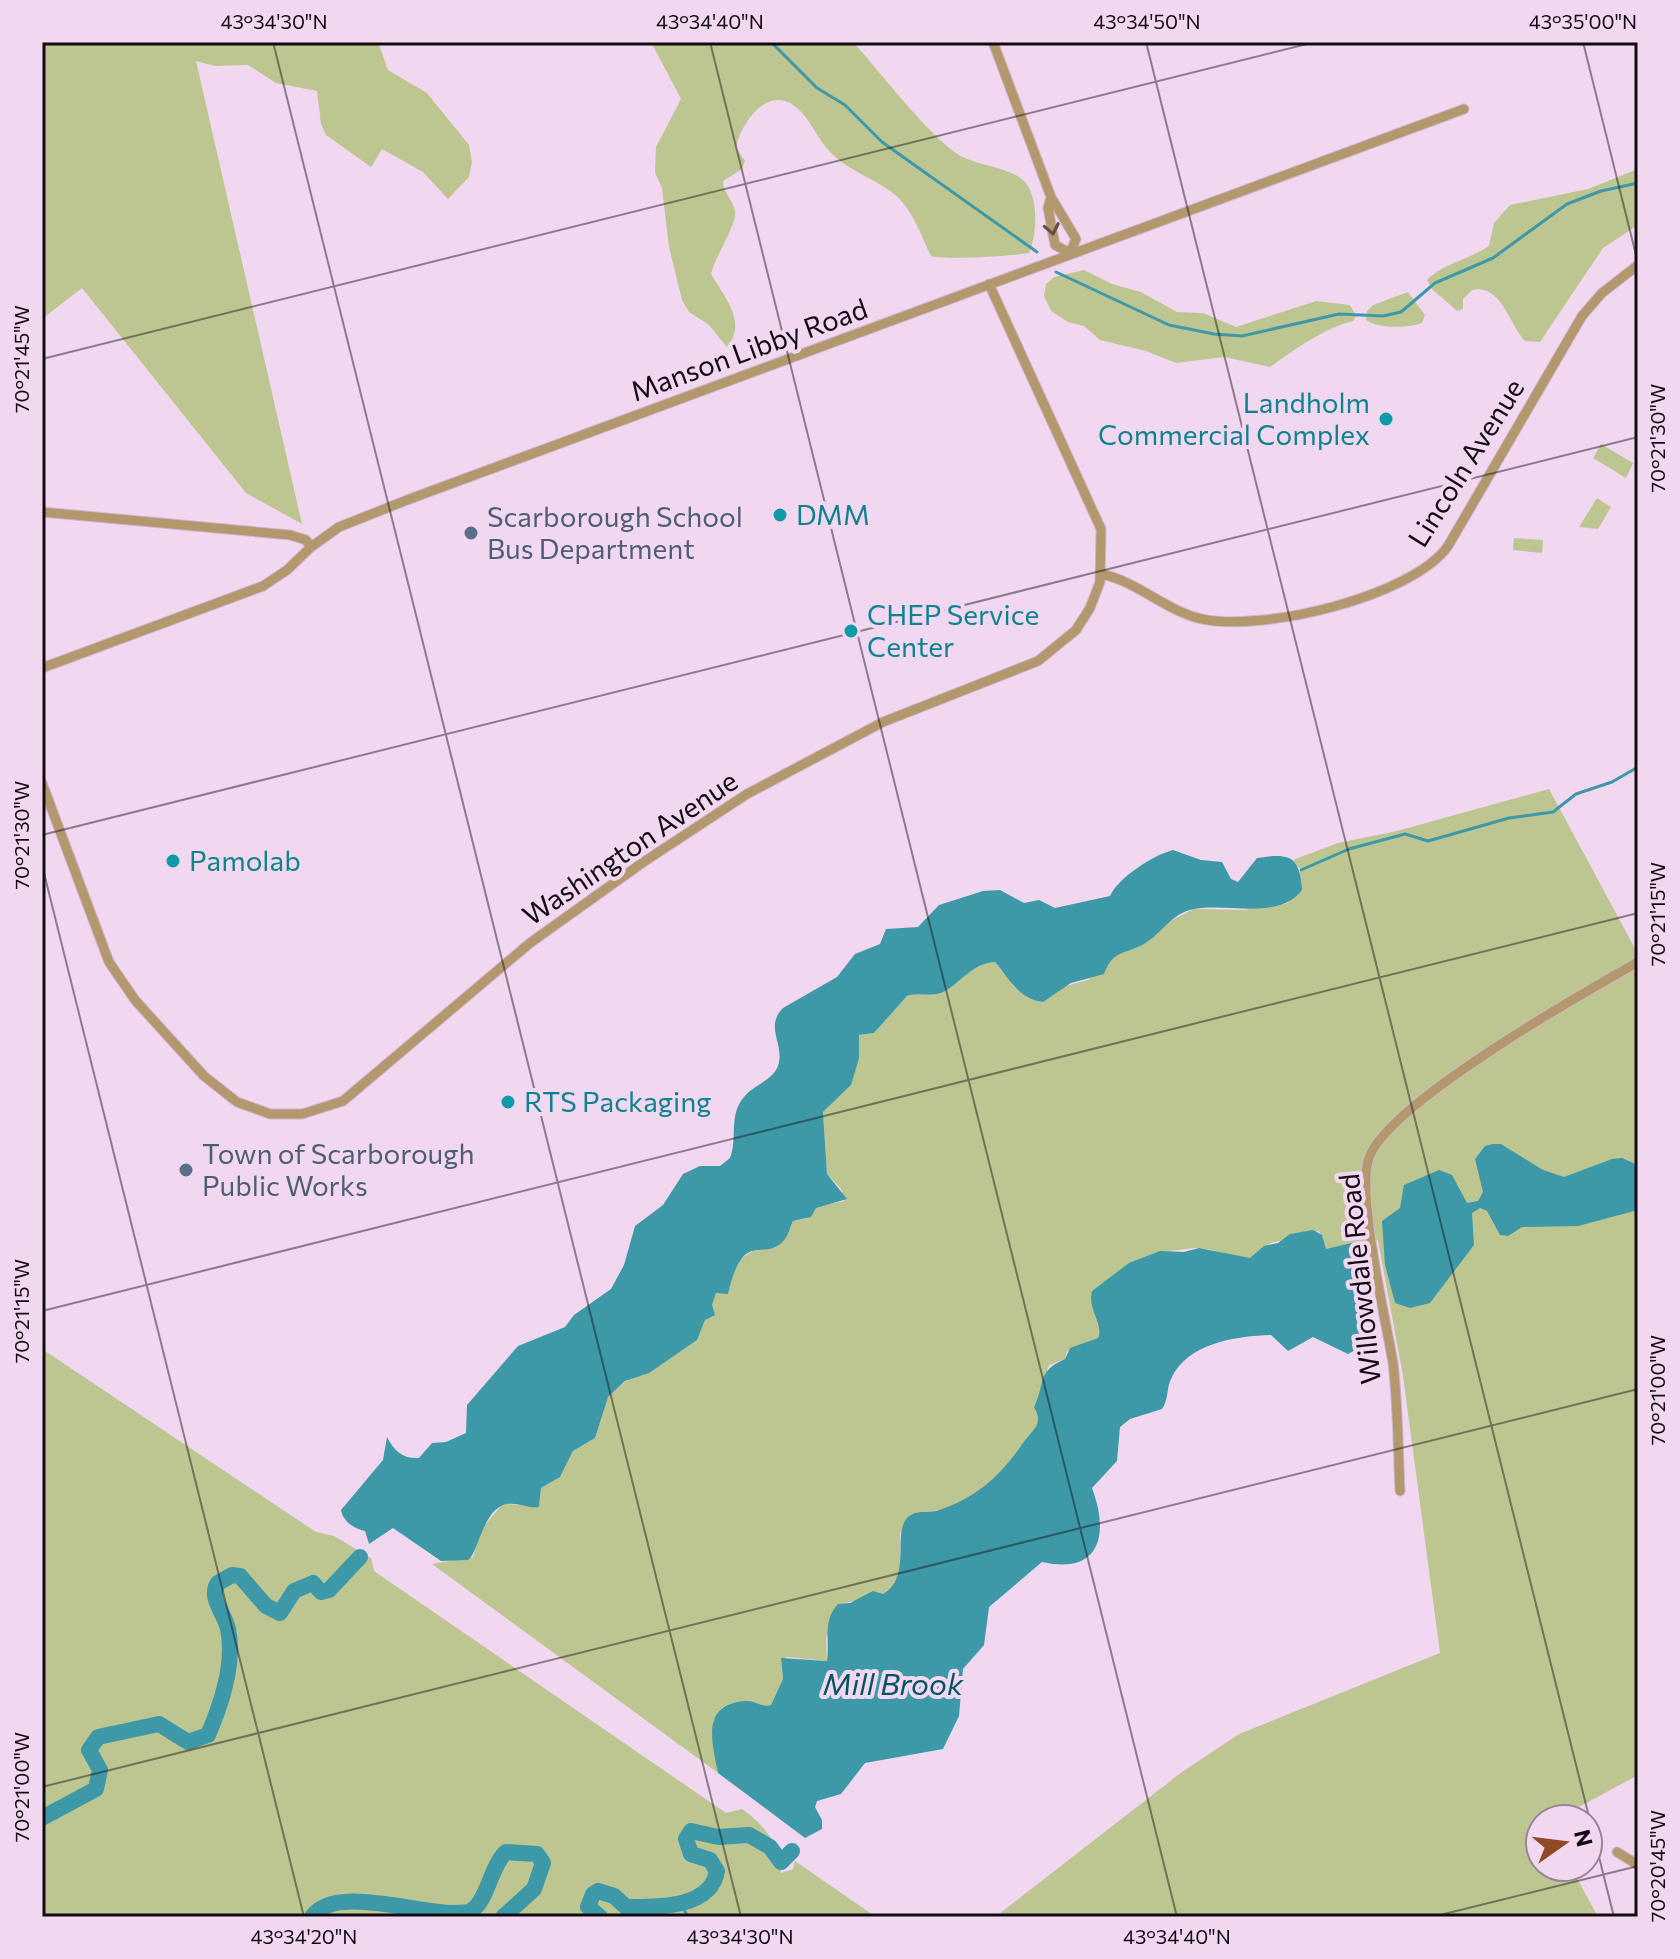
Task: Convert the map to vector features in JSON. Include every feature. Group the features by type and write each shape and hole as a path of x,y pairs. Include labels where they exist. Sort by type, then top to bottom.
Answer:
{"street":[{"path":"993,42 1051,197 1076,239 1070,253 1055,245 1048,208 1051,197"},
{"name":"Manson Libby Road","path":"311,547 330,532 366,515 1464,109"},
{"name":"Lincoln Avenue","path":"1102,574 1191,616 1222,621 1323,609 1409,580 1436,561 1452,540 1582,316 1602,293 1638,265"},
{"name":"Washington Avenue","path":"42,783 106,955 135,1000 204,1076 237,1102 279,1116 313,1112 348,1098 463,997 553,926 747,794 883,722 1050,655 1067,641 1087,615 1102,574 1103,540 1093,506 989,284"},
{"path":"42,512 290,535 306,540 311,547 283,574 263,586 42,668"},
{"name":"Willowdale Road","path":"1400,1491 1393,1366 1368,1212 1366,1176 1370,1154 1387,1129 1453,1078 1553,1012 1638,962"},
{"path":"1617,1852 1638,1865"}],"green space":[{"path":"42,42 378,42 388,70 427,93 469,145 472,162 469,177 448,199 423,172 382,149 371,167 326,135 321,124 317,91 276,83 248,65 215,66 196,61 302,524 246,493 82,288 42,319"},
{"path":"651,42 853,42 915,114 953,151 1025,182 1035,207 1034,237 1029,253 949,258 931,256 900,199 838,159 826,148 798,109 777,100 767,103 750,117 739,138 736,148 745,161 742,169 723,181 735,217 711,274 735,319 733,338 727,347 708,324 689,312 682,300 669,247 662,188 655,173 656,147 681,99"},
{"path":"1638,169 1638,225 1603,248 1540,342 1525,341 1503,306 1490,293 1482,289 1472,290 1463,299 1463,309 1457,311 1432,289 1427,280 1440,270 1489,246 1494,223 1510,205 1588,189"},
{"path":"1084,270 1112,284 1141,292 1177,312 1203,313 1236,327 1316,301 1350,305 1356,316 1353,321 1310,340 1270,367 1224,357 1176,363 1146,351 1100,340 1084,326 1068,322 1051,311 1044,296 1046,284 1054,277"},
{"path":"1408,292 1425,315 1422,323 1394,327 1366,320 1367,311 1373,305"},
{"path":"1601,444 1633,463 1626,478 1593,458"},
{"path":"1597,498 1611,507 1598,529 1579,527"},
{"path":"1514,538 1543,540 1542,553 1513,550"},
{"path":"1549,789 1638,954 1638,1775 1586,1803 1524,1803 1524,1883 1580,1883 1598,1917 995,1917 1182,1772 1239,1734 1440,1653 1403,1376 1378,1240 1326,1249 1319,1231 1271,1243 1250,1258 1201,1248 1176,1250 1139,1260 1092,1291 1100,1326 1098,1338 1067,1351 1065,1359 1049,1365 1035,1407 1038,1422 1008,1467 988,1486 965,1500 939,1510 917,1512 900,1534 900,1574 883,1594 841,1604 826,1638 827,1661 787,1657 781,1661 783,1679 771,1705 732,1704 723,1707 718,1714 714,1733 718,1773 432,1564 473,1557 480,1531 500,1507 507,1504 539,1507 541,1488 560,1477 573,1451 595,1438 607,1397 626,1381 649,1372 697,1339 716,1293 729,1289 730,1277 741,1260 787,1236 793,1221 806,1219 816,1207 845,1201 841,1189 827,1174 823,1112 851,1085 859,1051 859,1035 874,1033 907,996 940,993 980,965 995,962 1016,989 1066,986 1088,980 1119,951 1140,946 1164,924 1194,909 1244,910 1288,903 1301,870 1293,860 1338,843 1397,831"},
{"path":"42,1349 316,1532 334,1536 371,1558 374,1571 726,1813 742,1809 770,1836 781,1873 793,1869 795,1861 876,1917 42,1917"}],"water":[{"path":"1173,850 1201,860 1222,862 1231,879 1238,882 1257,858 1285,857 1291,859 1299,870 1302,890 1292,900 1265,908 1204,908 1182,913 1147,942 1114,957 1104,974 1071,983 1043,1002 1021,992 995,962 974,969 940,993 907,996 874,1033 859,1035 859,1058 851,1085 823,1112 827,1174 847,1199 816,1208 811,1217 793,1221 786,1237 777,1246 755,1250 741,1260 728,1294 716,1293 712,1305 715,1315 705,1320 697,1340 649,1373 625,1381 608,1397 595,1438 573,1451 560,1477 541,1488 539,1507 507,1504 499,1507 487,1521 468,1560 441,1561 393,1528 369,1544 365,1531 347,1521 341,1510 383,1460 387,1437 400,1453 419,1458 432,1443 446,1442 466,1433 467,1405 518,1346 565,1327 574,1315 611,1289 624,1265 635,1226 663,1205 683,1174 700,1166 720,1166 730,1158 739,1104 777,1068 780,1055 775,1021 783,1008 837,977 855,954 880,944 886,929 918,927 939,905 983,891 1000,890 1024,903 1039,900 1055,908 1110,896 1120,882 1137,868"},
{"path":"1501,1144 1543,1170 1564,1177 1612,1159 1622,1158 1638,1165 1638,1210 1578,1226 1522,1227 1508,1236 1500,1235 1487,1211 1480,1208 1472,1213 1474,1245 1430,1303 1410,1308 1395,1303 1385,1265 1382,1221 1400,1208 1404,1185 1439,1170 1452,1175 1467,1203 1478,1201 1483,1192 1475,1159 1485,1146"},
{"name":"Mill Brook","path":"1313,1230 1322,1235 1326,1249 1356,1242 1374,1304 1359,1348 1348,1354 1313,1337 1288,1351 1271,1335 1228,1340 1188,1357 1171,1379 1162,1409 1130,1419 1120,1427 1117,1461 1092,1488 1100,1522 1095,1548 1088,1557 1061,1565 1042,1562 989,1607 984,1645 963,1669 959,1716 943,1749 865,1763 841,1794 817,1801 815,1807 822,1820 822,1829 805,1838 718,1773 712,1737 716,1716 722,1709 732,1703 747,1701 771,1705 783,1679 781,1658 827,1661 828,1624 838,1604 850,1603 873,1591 883,1594 893,1585 900,1563 902,1527 907,1519 915,1513 936,1511 965,1499 987,1484 1015,1455 1038,1422 1034,1407 1046,1373 1065,1359 1070,1348 1098,1338 1092,1291 1129,1263 1160,1251 1184,1252 1199,1248 1250,1258 1264,1246 1278,1243 1290,1234"}],"waterway":[{"path":"771,42 817,88 845,105 882,142 1037,252"},
{"path":"1056,272 1169,325 1214,334 1242,336 1339,314 1383,316 1401,312 1435,283 1493,258 1567,204 1601,191 1638,183"},
{"path":"1301,870 1349,849 1405,834 1428,841 1509,818 1553,812 1576,794 1612,782 1638,767"},
{"path":"42,1818 96,1789 100,1770 89,1750 98,1737 159,1724 188,1742 208,1735 222,1697 230,1655 228,1629 215,1594 218,1583 232,1575 240,1576 266,1606 280,1613 294,1591 313,1583 321,1592 329,1590 360,1557"},
{"name":"Mill Brook","path":"600,1917 588,1907 593,1894 598,1891 614,1896 626,1907 666,1906 704,1893 713,1883 717,1871 710,1860 691,1854 686,1839 691,1831 718,1837 749,1835 770,1847 781,1862 792,1851"},
{"name":"Mill Brook","path":"312,1917 323,1907 357,1901 438,1912 468,1912 482,1899 496,1865 506,1852 537,1854 543,1863 534,1889 503,1917"},
{"path":"681,1904 688,1917"}],"place":[{"name":"Landholm Commercial Complex","path":"1386,419"},
{"name":"DMM","path":"780,515"},
{"name":"Scarborough School Bus Department","path":"471,533"},
{"name":"CHEP Service Center","path":"851,631"},
{"name":"Pamolab","path":"173,861"},
{"name":"RTS Packaging","path":"508,1102"},
{"name":"Town of Scarborough Public Works","path":"186,1170"}]}
